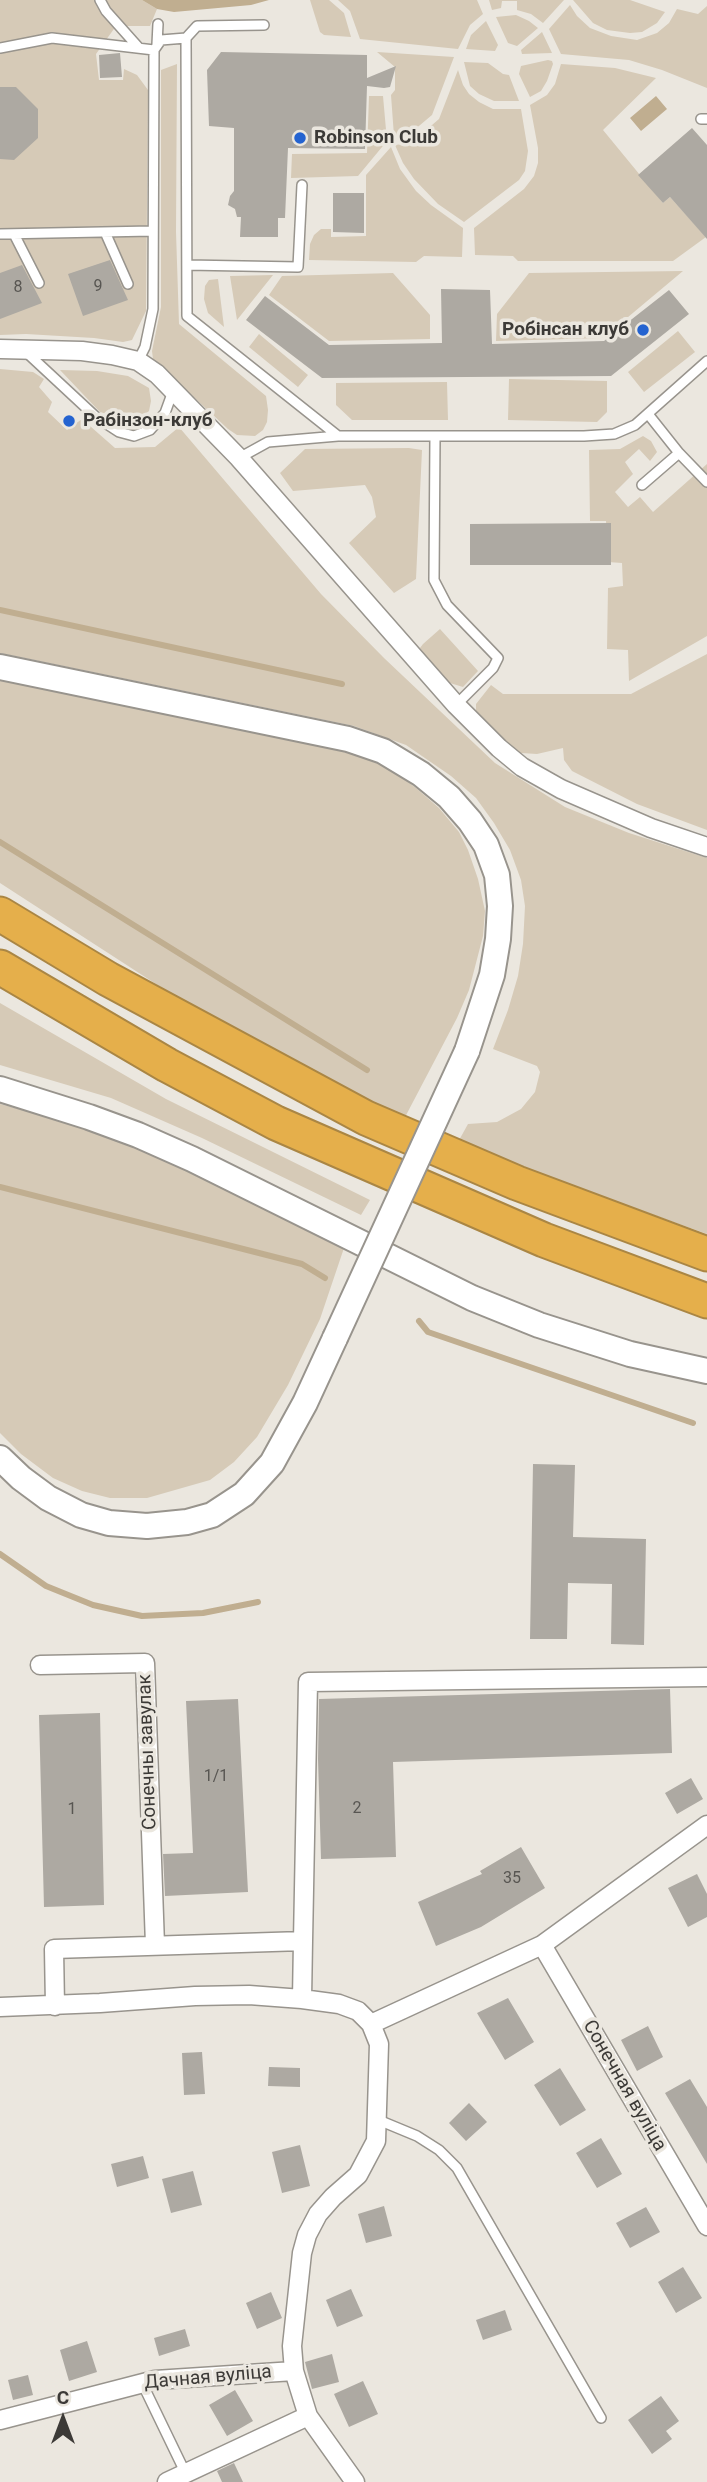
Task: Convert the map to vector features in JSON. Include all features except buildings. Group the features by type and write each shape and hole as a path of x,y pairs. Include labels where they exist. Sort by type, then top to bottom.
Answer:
{"highway":[{"path":"0,914 108,979 366,1118 517,1183 707,1254"},
{"path":"0,967 167,1065 276,1123 544,1240 707,1301"}],"street":[{"path":"0,349 92,352 138,361 174,389 239,458 456,705 499,748 522,767 561,789 650,828 707,847"},
{"path":"0,667 348,739 383,751 421,774 449,797 470,821 486,845 497,876 499,917 492,975 467,1051 305,1403 272,1463 244,1494 212,1515 187,1522 160,1525 109,1523 81,1515 48,1498 0,1458"},
{"path":"0,1089 138,1135 472,1298 538,1325 630,1354 707,1371"},
{"name":"Сонечны завулак","path":"40,1665 145,1663 155,1945"},
{"path":"302,1998 308,1682 707,1677"},
{"path":"371,2024 542,1945 707,1825"},
{"path":"55,2006 54,1949 303,1941"},
{"name":"Сонечная вуліца","path":"542,1945 707,2226"},
{"path":"0,2007 249,1995 302,1998 339,2004 358,2011 371,2024 379,2044 376,2141 358,2175 318,2214 307,2235 302,2253 292,2346 294,2371 308,2416 355,2482"},
{"name":"Дачная вуліца","path":"0,2420 142,2383 181,2377 294,2371"},
{"path":"167,2482 308,2416"}],"lane":[{"path":"100,0 106,11 139,48"},
{"path":"138,361 145,347 153,309 155,47 158,24"},
{"path":"264,25 197,26 186,38 187,316 338,436"},
{"path":"0,48 52,38 139,48 155,47 167,38 186,38"},
{"path":"187,265 298,267 302,185"},
{"path":"0,234 152,231"},
{"path":"105,232 128,284"},
{"path":"14,234 39,283"},
{"path":"23,349 96,417 119,432 134,436 149,430 165,413 174,389"},
{"path":"239,458 268,442 338,436 614,434 635,425 707,361"},
{"path":"648,414 679,453 707,482"},
{"path":"435,436 434,580 447,605 498,658 493,668 456,705"},
{"path":"642,485 679,453"},
{"path":"376,2119 417,2136 439,2150 457,2168 601,2418"},
{"path":"142,2383 185,2472"}],"shaded area":[{"path":"0,0 142,0 157,9 150,26 116,26 96,54 99,80 123,80 124,69 137,75 148,90 146,311 132,340 123,342 26,334 0,335"},
{"path":"142,0 269,0 251,5 174,12 157,9"},
{"path":"310,0 329,0 344,13 351,37 324,35 320,32"},
{"path":"338,0 477,0 483,14 470,25 458,49 360,39 350,11"},
{"path":"489,0 564,0 543,23 531,14 517,10 517,1 502,1 501,8 492,10"},
{"path":"573,0 630,0 665,12 657,23 642,32 607,30 593,23"},
{"path":"570,5 590,28 611,36 637,40 657,33 669,23 677,9 698,14 707,6 707,88 629,60 561,54 549,29"},
{"path":"516,15 538,28 517,46 508,43 496,17"},
{"path":"486,21 498,45 495,51 466,49 471,35"},
{"path":"542,32 552,53 522,54 521,50"},
{"path":"377,52 454,57 432,115 407,136 394,136 391,95 395,90 395,67"},
{"path":"548,60 553,64 547,81 541,91 530,97 519,74 521,66"},
{"path":"464,62 488,63 503,74 509,75 519,101 494,101 479,94 470,86"},
{"path":"177,64 176,232 179,324 266,396 267,422 263,430 255,436 237,435 228,429 153,359 152,351 161,307 161,70"},
{"path":"561,64 615,68 656,78 603,130 663,203 670,197 706,237 673,261 518,261 513,256 475,255 474,228 524,189 534,176 538,163 538,148 530,105 547,95 555,84"},
{"path":"458,70 463,85 479,102 493,109 521,109 528,151 525,171 519,180 464,222 438,204 414,179 395,145 411,143 439,119"},
{"path":"369,96 383,96 387,141 358,176 291,178 292,154 367,153"},
{"path":"656,96 667,109 641,131 630,118"},
{"path":"391,147 400,169 416,191 463,228 462,257 424,256 416,262 309,260 310,244 321,229 331,229 331,237 366,236 366,175"},
{"path":"683,271 603,338 496,341 497,314 529,273"},
{"path":"393,273 430,315 430,339 329,341 269,295 282,276"},
{"path":"273,275 237,320 230,276"},
{"path":"218,279 224,327 208,313 204,299 205,286 209,280"},
{"path":"678,331 695,352 644,392 628,372"},
{"path":"259,334 308,375 298,387 249,347"},
{"path":"0,369 33,372 44,379 39,387 52,402 48,412 67,430 82,419 115,448 155,447 179,427 321,594 495,763 565,807 629,833 707,858 707,1234 458,1142 468,1124 497,1122 521,1109 535,1092 540,1072 537,1066 493,1049 518,976 525,906 521,880 510,850 494,823 476,798 451,776 406,745 354,726 0,653"},
{"path":"60,370 97,371 128,376 149,388 149,411 140,419 128,422 100,412"},
{"path":"509,379 607,381 607,412 597,422 508,420"},
{"path":"447,382 448,420 352,420 336,405 336,383"},
{"path":"643,436 651,441 657,452 650,461 639,449 625,462 633,474 615,492 628,507 640,497 653,512 707,464 707,636 629,681 628,650 607,649 608,588 623,586 622,563 608,562 606,521 590,521 589,450 620,449"},
{"path":"305,449 422,450 416,579 394,593 349,543 376,517 372,497 365,485 293,491 280,473"},
{"path":"440,629 478,671 463,687 450,683 422,655 420,648"},
{"path":"707,654 707,830 637,804 572,771 564,760 563,748 537,754 521,753 505,745 476,713 476,704 491,685 503,694 631,694"},
{"path":"0,677 345,748 384,764 439,808 459,832 478,879 485,911 483,936 469,990 457,1018 403,1121 193,1008 0,883"},
{"path":"0,1003 166,1099 370,1200 361,1215 202,1138 111,1098 0,1065"},
{"path":"0,1104 64,1121 133,1147 194,1173 344,1248 320,1319 288,1385 257,1437 234,1462 210,1480 147,1498 110,1498 82,1491 53,1478 21,1454 0,1433"}],"waterway":[{"path":"0,610 342,684"},
{"path":"0,842 367,1070"},
{"path":"0,1187 302,1264 325,1278"},
{"path":"419,1321 428,1332 693,1423"},
{"path":"0,1554 46,1586 93,1605 142,1616 203,1613 258,1602"}],"place":[{"name":"Robinson Club","path":"300,138"},
{"name":"Робінсан клуб","path":"643,330"},
{"name":"Рабінзон-клуб","path":"69,421"}]}
